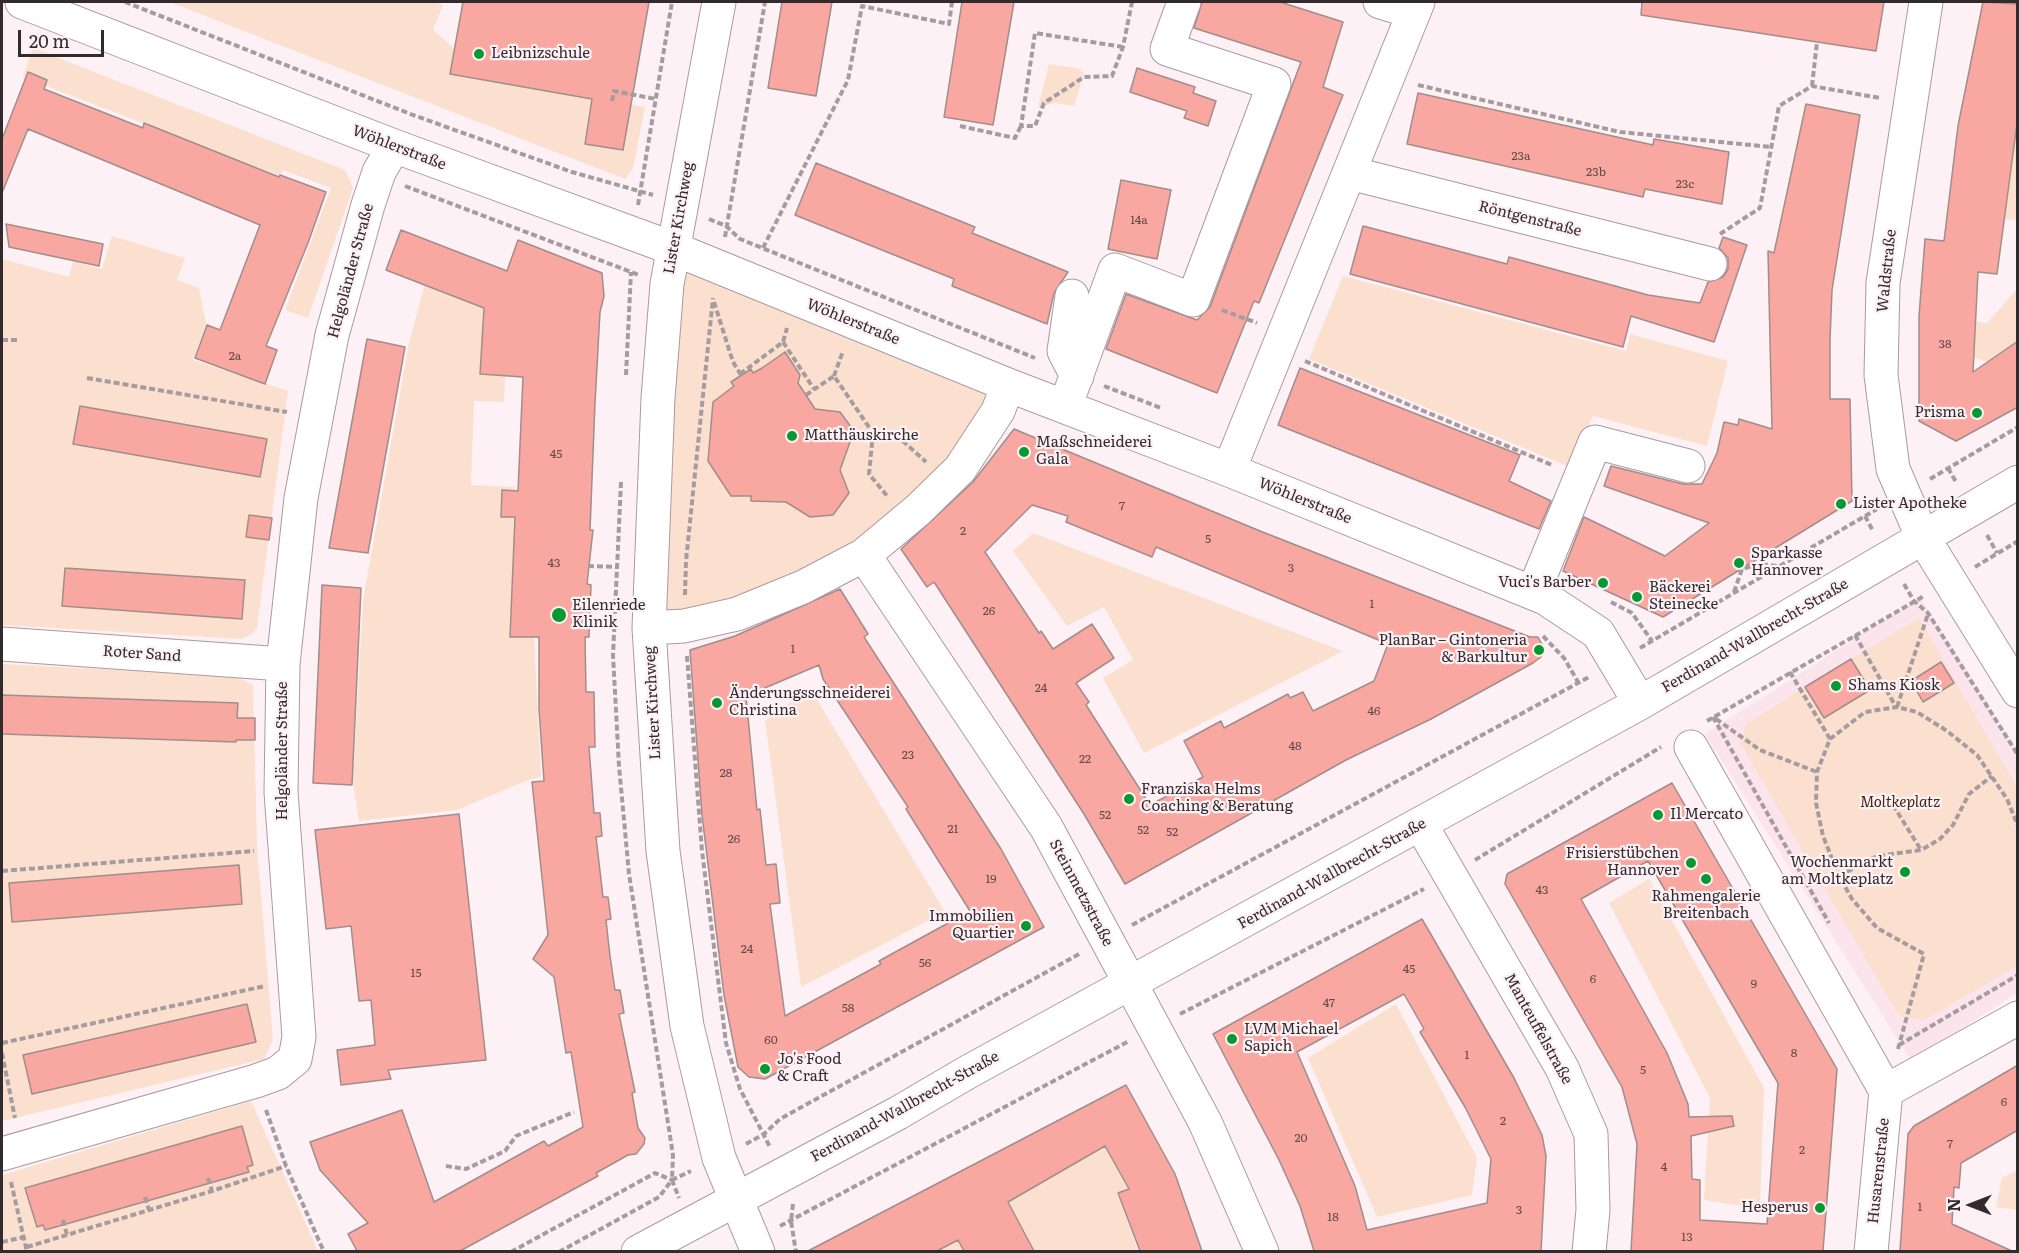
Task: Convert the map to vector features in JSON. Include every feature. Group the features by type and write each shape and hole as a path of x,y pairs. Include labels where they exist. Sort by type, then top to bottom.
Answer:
{"street":[{"name":"Wöhlerstraße","path":"22,2 394,146 672,248 1008,385 1229,470 1545,598 1598,633 1640,703"},
{"name":"Lister Kirchweg","path":"719,2 672,248 658,398 649,628 663,851 687,1026 719,1158 755,1245"},
{"path":"1065,407 1115,270 1193,300 1274,84 1167,49 1184,2"},
{"path":"1229,470 1416,7 1380,2"},
{"name":"Waldstraße","path":"1922,536 1893,469 1881,375 1883,283 1926,2"},
{"name":"Helgoländer Straße","path":"9,1152 256,1081 278,1073 295,1059 299,1037 281,792 283,664 301,498 332,335 368,205 379,172 394,146"},
{"name":"Röntgenstraße","path":"1350,173 1698,261"},
{"path":"1072,297 1064,351 1077,375"},
{"path":"649,628 684,626 752,608 803,587 864,555 907,520 960,469 998,411 1008,385"},
{"path":"1533,593 1595,442 1688,466"},
{"name":"Ferdinand-Wallbrecht-Straße","path":"638,1251 898,1113 968,1071 1421,825 1640,703 1922,536 2018,482"},
{"path":"1922,536 2018,691"},
{"name":"Steinmetzstraße","path":"864,555 1046,827 1205,1122 1262,1251"},
{"name":"Roter Sand","path":"2,644 283,664"},
{"path":"1688,737 1886,1091 2018,1018"},
{"name":"Manteuffelstraße","path":"1421,825 1562,1068 1591,1134 1593,1210 1589,1251"},
{"name":"Husarenstraße","path":"1871,1251 1886,1091"}],"path":[{"path":"125,2 413,115 629,190 640,190 672,2"},
{"path":"726,226 765,2"},
{"path":"763,248 848,80 862,6 949,24 952,2"},
{"path":"1021,126 1035,126 1044,103 1084,77 1112,76 1123,47 1132,2"},
{"path":"960,126 1016,138 1021,126 1035,33 1123,47"},
{"path":"1812,86 1817,42"},
{"path":"1388,78 1620,132 1771,147"},
{"path":"1698,261 1760,208 1779,106 1812,86 1911,104"},
{"path":"612,101 614,91 656,99"},
{"path":"764,1134 740,1089 726,1043 702,851 684,626 686,561 713,298 733,363 740,374 783,342 788,326"},
{"path":"1193,300 1580,477"},
{"path":"2,340 18,340"},
{"path":"783,342 814,389"},
{"path":"806,395 834,376 844,348"},
{"path":"834,376 873,433 869,474 907,520"},
{"path":"87,378 317,417"},
{"path":"559,1251 659,1197 672,1180 764,1134 780,1119 1106,939 1616,663 2018,427"},
{"path":"873,433 895,434 946,482"},
{"path":"755,1245 791,1221 1153,1028 1450,876 1688,737 1713,717 1951,582 2018,541"},
{"path":"1734,593 1742,569 1760,564 1779,566"},
{"path":"588,566 618,567"},
{"path":"1914,601 1929,613 2018,755"},
{"path":"1897,707 1929,613"},
{"path":"1855,635 1897,707"},
{"path":"1790,672 1830,739"},
{"path":"1886,1091 1924,954 1877,928 1852,899 1839,876 1823,836 1816,803 1817,772 1830,739 1865,712 1897,707 1917,712 1947,731 1977,756 2007,799 2018,826"},
{"path":"1713,717 1760,750 1817,772"},
{"path":"1713,717 1835,933"},
{"path":"1839,876 1877,856 1921,850 1940,839 1953,825 1969,794 1992,776"},
{"path":"1893,805 1921,850"},
{"path":"2,871 285,849"},
{"path":"1899,1046 2018,975"},
{"path":"2,1043 295,980"},
{"path":"1893,1035 1899,1046"},
{"path":"2,1053 9,1152 27,1249 286,1166"},
{"path":"256,1081 286,1166 324,1251"},
{"path":"446,1166 466,1169 505,1151 516,1136 574,1112"},
{"path":"511,1251 655,1173 672,1180"},
{"path":"208,1178 212,1191"},
{"path":"145,1197 149,1210"},
{"path":"63,1220 67,1235"},
{"path":"791,1221 796,1251"},
{"path":"2,1242 24,1237"}],"shaded area":[{"name":"Moltkeplatz","path":"1920,597 2017,751 2017,993 1911,1061 1705,734"}],"green space":[{"path":"169,2 434,2 443,5 433,30 454,48 450,74 645,107 633,169 625,179"},
{"path":"33,48 345,170 353,188 308,318 285,310 331,188 283,170 280,176 23,77"},
{"path":"1049,64 1077,68 1084,73 1074,106 1054,103 1038,108"},
{"path":"2017,116 2017,220 2003,219"},
{"path":"112,236 185,258 177,280 199,288 206,323 193,360 288,391 257,628 252,634 241,639 2,625 2,259 69,277 73,261 102,269"},
{"path":"672,248 1008,385 998,411 864,555 649,628"},
{"path":"1343,276 1626,351 1630,334 1728,361 1707,446 1593,416 1572,468 1309,359"},
{"path":"425,284 503,316 482,344 480,374 505,376 504,402 474,401 471,485 515,487 512,635 534,636 541,777 528,780 457,810 359,821 353,783 363,600 409,343"},
{"path":"2017,289 2017,341 1987,362 1973,357 1973,321 1987,323"},
{"path":"1033,533 1343,651 1144,753 1103,678 1133,660 1104,607 1067,626 1013,551"},
{"name":"Moltkeplatz","path":"1919,618 2017,787 2017,966 1924,1020 1902,1017 1894,1008 1740,743 1746,724 1805,687 1824,718 1870,691 1851,659"},
{"path":"2,664 236,676 253,685 257,846 273,1040 264,1059 2,1121"},
{"path":"810,688 945,912 801,987 765,721"},
{"path":"1649,879 1764,1088 1760,1209 1704,1200 1710,1098 1609,903"},
{"path":"1396,1004 1477,1158 1472,1195 1377,1217 1308,1058"},
{"path":"251,1101 318,1251 2,1252 2,1175"},
{"path":"1105,1147 1128,1189 1117,1193 1138,1251 1035,1251 1009,1202"},
{"path":"2017,1170 2017,1210 1996,1207 2002,1178"},
{"path":"951,1233 975,1243 963,1251 938,1252 955,1242"}],"building":[{"path":"463,2 649,2 623,150 585,144 592,99 450,74"},
{"path":"782,2 832,2 816,96 768,88"},
{"path":"962,2 1014,2 993,125 944,117"},
{"path":"1202,2 1280,2 1343,22 1323,87 1343,95 1259,303 1254,301 1217,393 1106,349 1126,294 1197,320 1210,307 1301,62 1194,28"},
{"path":"1642,2 1884,2 1876,51 1641,15"},
{"path":"1983,2 2018,4 2018,116 1997,274 1978,272 1973,372 2018,341 2018,407 1956,441 1919,421 1919,316 1925,239 1944,241 1958,126"},
{"path":"1137,68 1195,87 1193,93 1216,101 1208,126 1184,118 1187,111 1130,92"},
{"path":"28,72 47,80 44,89 143,128 144,123 279,177 280,175 326,192 266,346 277,350 265,384 195,358 207,325 220,330 260,225 28,129 2,193 2,139"},
{"path":"1418,93 1653,145 1654,139 1729,152 1722,204 1645,189 1643,197 1407,144"},
{"path":"1806,104 1860,115 1832,290 1830,340 1830,399 1850,399 1852,501 1663,617 1563,571 1584,517 1665,556 1709,523 1604,486 1611,466 1683,484 1702,484 1717,453 1724,422 1738,425 1739,419 1772,429 1768,251 1774,253"},
{"path":"816,163 975,227 972,233 1068,272 1054,293 1047,324 952,286 954,279 795,215"},
{"path":"1121,180 1171,190 1157,259 1108,249"},
{"path":"6,224 103,244 99,266 9,247"},
{"path":"1363,226 1507,264 1509,257 1648,295 1700,303 1708,282 1723,277 1728,269 1728,258 1719,248 1723,237 1747,245 1714,342 1631,316 1623,347 1350,274"},
{"path":"401,230 507,271 518,240 602,273 604,296 600,312 595,403 590,530 593,530 587,584 591,585 589,637 585,637 586,692 594,692 595,747 589,747 594,813 600,813 602,836 596,837 603,897 608,897 611,919 606,920 610,956 615,990 620,990 624,1013 619,1014 635,1092 632,1093 638,1128 645,1138 644,1144 636,1154 628,1155 596,1173 598,1176 460,1251 357,1251 348,1234 368,1223 320,1170 310,1142 402,1110 434,1202 544,1141 548,1146 583,1127 571,1052 566,1053 554,977 533,959 548,935 532,782 544,781 539,709 539,637 510,637 515,517 501,517 502,490 518,491 523,377 480,374 484,308 386,270"},
{"path":"367,339 405,347 368,553 329,548"},
{"name":"Matthäuskirche","path":"785,352 800,375 798,383 815,409 840,412 854,431 840,470 849,493 833,515 810,517 786,502 751,501 751,496 731,496 708,461 713,402 734,386 731,382 751,369 753,373 762,368"},
{"path":"1300,368 1520,455 1509,481 1551,501 1539,529 1278,425"},
{"path":"80,406 267,439 260,477 73,444"},
{"path":"1014,429 1260,531 1530,637 1538,637 1544,648 1541,657 1533,663 1431,719 1346,760 1125,884 1084,814 934,582 927,587 901,549 973,482","holes":["1032,505 1068,516 1066,522 1152,557 1156,547 1388,644 1374,681 1313,711 1303,692 1290,698 1288,694 1224,728 1221,721 1184,741 1203,777 1150,805 1086,705 1089,702 1076,683 1114,658 1092,624 1053,649 1041,631 1039,633 985,552"]},
{"path":"249,515 272,518 269,540 246,537"},
{"path":"65,568 245,580 242,619 62,606"},
{"path":"322,585 361,588 352,785 313,783"},
{"path":"840,589 868,634 864,637 1001,849 1044,927 765,1079 749,1077 738,1067 724,995 702,815 690,650 735,636","holes":["819,665 823,679 908,807 906,809 970,911 879,961 881,964 785,1016 770,904 780,903 776,864 766,865 760,809 757,810 746,696"]},
{"path":"1851,659 1870,690 1824,718 1805,687"},
{"path":"1941,662 1954,683 1923,702 1911,681"},
{"path":"2,695 238,703 237,718 255,718 255,740 236,740 236,742 2,734"},
{"path":"1672,783 1837,1069 1823,1251 1631,1251 1637,1144 1622,1087 1505,884 1507,874","holes":["1648,861 1778,1083 1767,1224 1700,1220 1700,1180 1692,1179 1691,1136 1734,1126 1732,1116 1689,1117 1688,1104 1667,1053 1581,899"]},
{"path":"459,814 486,1060 388,1070 391,1079 341,1085 337,1050 375,1045 371,1000 359,1001 351,926 326,929 315,830"},
{"path":"239,865 242,904 12,922 9,883"},
{"path":"1422,919 1514,1078 1542,1135 1546,1156 1541,1251 1314,1251 1300,1206 1279,1160 1213,1034","holes":["1404,994 1424,1029 1420,1032 1465,1107 1491,1159 1487,1203 1367,1230 1355,1186 1297,1052"]},
{"path":"247,1004 256,1042 32,1094 23,1055"},
{"path":"2018,1065 2018,1130 1961,1163 1959,1188 1954,1187 1952,1224 2012,1251 1900,1251 1908,1134 1914,1126"},
{"path":"1126,1085 1175,1174 1202,1251 1140,1251 1118,1193 1129,1189 1105,1146 1008,1202 1034,1251 964,1251 958,1240 937,1251 808,1251"},
{"path":"242,1126 253,1165 247,1167 249,1172 45,1230 43,1225 37,1227 25,1188"}],"place":[{"name":"Leibnizschule","path":"479,54"},
{"name":"Prisma","path":"1977,413"},
{"name":"Matthäuskirche","path":"792,436"},
{"name":"Maßschneiderei Gala","path":"1024,452"},
{"name":"Lister Apotheke","path":"1841,504"},
{"name":"Sparkasse Hannover","path":"1739,563"},
{"name":"Vuci's Barber","path":"1603,583"},
{"name":"Bäckerei Steinecke","path":"1637,597"},
{"name":"Eilenriede Klinik","path":"559,615"},
{"name":"PlanBar – Gintoneria & Barkultur","path":"1539,650"},
{"name":"Shams Kiosk","path":"1836,686"},
{"name":"Änderungsschneiderei Christina","path":"717,703"},
{"name":"Franziska Helms Coaching & Beratung","path":"1129,799"},
{"name":"Il Mercato","path":"1658,815"},
{"name":"Frisierstübchen Hannover","path":"1691,863"},
{"name":"Wochenmarkt am Moltkeplatz","path":"1905,872"},
{"name":"Rahmengalerie Breitenbach","path":"1706,879"},
{"name":"Immobilien Quartier","path":"1026,926"},
{"name":"LVM Michael Sapich","path":"1232,1039"},
{"name":"Jo's Food & Craft","path":"765,1069"},
{"name":"Hesperus","path":"1820,1208"}]}
